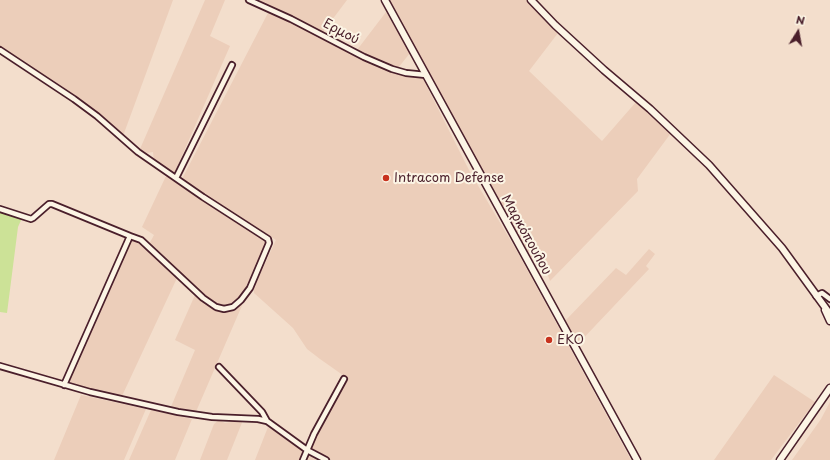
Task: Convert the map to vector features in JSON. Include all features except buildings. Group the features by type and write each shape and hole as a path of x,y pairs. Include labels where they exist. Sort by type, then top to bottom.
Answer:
{"street":[{"name":"Ερμού","path":"249,0 292,19 364,57 392,69 406,73 426,75"},
{"name":"Μαρκόπουλου","path":"385,0 637,460"},
{"path":"531,0 569,38 699,154 782,248 830,314"},
{"path":"0,50 59,88 97,116 138,152 203,198 268,239 269,243 250,288 242,300 233,307 224,309 216,307 203,298 141,240 52,204 49,204 30,219 0,209"},
{"path":"176,178 232,65"},
{"path":"64,385 83,339 130,236"},
{"path":"816,296 822,293 830,299"},
{"path":"824,307 830,321"},
{"path":"0,366 64,385 178,412 267,421 307,450 326,460"},
{"path":"219,367 262,412 267,421"},
{"path":"303,460 344,379"},
{"path":"780,460 830,388"}],"shaded area":[{"path":"0,0 173,0 123,136 103,117 86,104 0,47"},
{"path":"205,0 225,0 210,36 230,46 174,174 154,162 153,152 147,153 140,149"},
{"path":"255,0 347,0 323,32"},
{"path":"387,0 527,0 558,33 529,71 602,141 636,102 671,133 637,179 638,191 550,281 544,265 535,261 525,251"},
{"path":"269,11 364,60 388,70 422,77 470,172 518,253 631,460 331,460 310,447 347,378 307,349 293,328 254,293 254,287 276,240 182,179"},
{"path":"386,12 410,53 398,68 357,50"},
{"path":"166,176 267,243 244,291 247,294 195,414 170,409 195,350 175,340 195,295 177,278 122,396 66,383 88,331 131,240 138,243 146,250 154,235 142,227"},
{"path":"649,249 655,254 646,266 649,269 577,345 565,321 616,268 626,275"},
{"path":"774,375 815,402 771,460 714,460"},
{"path":"81,395 146,409 124,460 54,460"},
{"path":"830,402 830,460 792,460 821,419"},
{"path":"151,410 192,419 175,460 129,460"},
{"path":"219,420 225,423 243,420 227,460 200,460 214,424"},
{"path":"268,427 318,460 255,460"}],"green space":[{"path":"0,211 22,218 18,227 7,313 0,312"}],"place":[{"name":"Intracom Defense","path":"386,178"},
{"name":"EKO","path":"549,340"}]}
